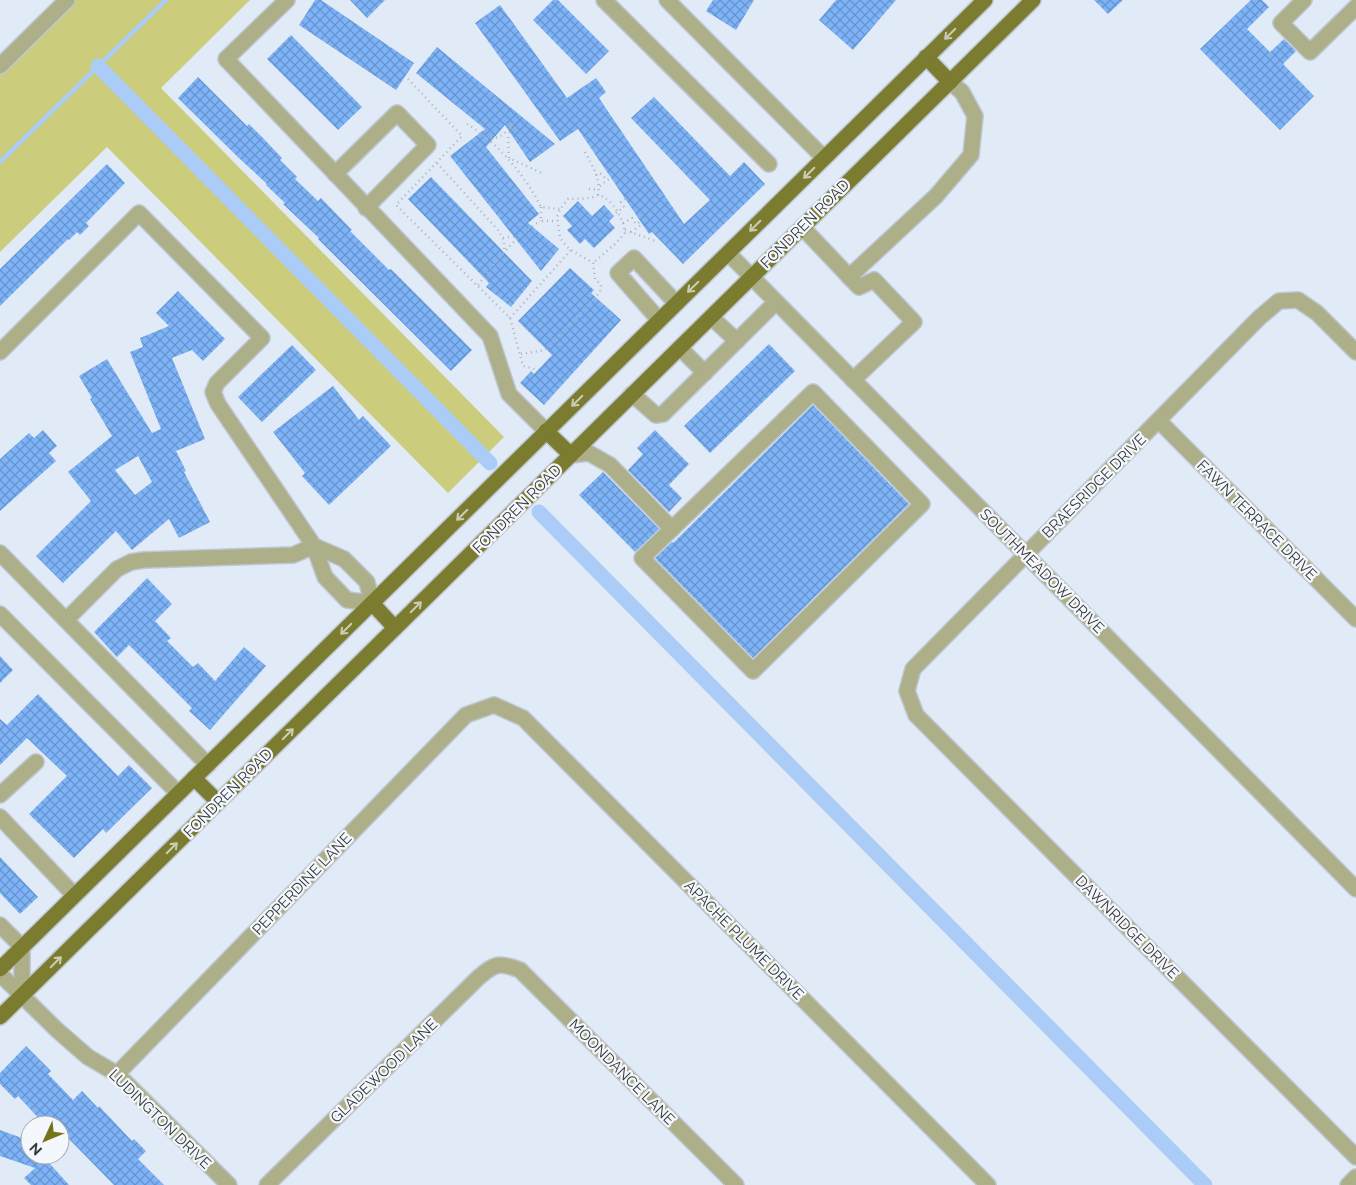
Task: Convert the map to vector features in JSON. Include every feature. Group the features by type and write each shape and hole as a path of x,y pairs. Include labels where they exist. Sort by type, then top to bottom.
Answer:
{"main road":[{"name":"FONDREN ROAD","path":"0,1017 1033,0"},
{"path":"0,969 824,158 926,57 976,3"},
{"path":"926,57 950,82"},
{"path":"546,431 571,455"},
{"path":"372,603 395,628"},
{"path":"194,778 218,802"}],"street":[{"path":"2,60 67,0"},
{"path":"287,0 226,59 490,336 509,394 546,431"},
{"path":"604,0 769,164"},
{"path":"667,0 824,158"},
{"path":"1304,0 1281,23 1310,52 1356,7"},
{"path":"849,277 936,196 971,155 975,116 962,92 950,82"},
{"path":"335,174 398,113 428,145 366,208"},
{"path":"0,352 139,213 262,338 217,383 213,392 218,404 314,546 325,577 347,600 372,603 367,582 362,576 344,559 314,546 292,555 131,562 118,569 66,620"},
{"path":"802,227 859,287 874,280 914,322 853,380"},
{"name":"SOUTHMEADOW DRIVE","path":"728,253 1356,889"},
{"path":"659,320 618,273 634,258 676,303"},
{"name":"BRAESRIDGE DRIVE","path":"907,691 913,669 1259,318 1279,302 1298,300 1317,313 1356,352"},
{"path":"632,394 656,414 663,414 776,302"},
{"path":"711,317 737,342"},
{"path":"680,348 704,373"},
{"path":"813,392 922,504 753,671 642,558 672,529 813,392"},
{"name":"FAWN TERRACE DRIVE","path":"1159,421 1356,619"},
{"path":"571,455 589,453 610,465 672,529"},
{"path":"0,553 208,765"},
{"path":"0,614 178,793"},
{"name":"DAWNRIDGE DRIVE","path":"907,691 916,715 1356,1157"},
{"name":"PEPPERDINE LANE","path":"117,1074 466,715 494,705"},
{"name":"APACHE PLUME DRIVE","path":"494,705 523,718 988,1185"},
{"path":"0,795 36,762"},
{"path":"0,817 74,895"},
{"path":"0,925 22,947 22,996"},
{"name":"GLADEWOOD LANE","path":"267,1185 478,978 492,966 505,964"},
{"name":"MOONDANCE LANE","path":"505,964 520,970 736,1185"},
{"name":"LUDINGTON DRIVE","path":"0,974 57,1030 88,1056 117,1074 229,1185"},
{"path":"1348,1185 1356,1177"}],"path":[{"path":"408,79 462,136 396,205 510,318 523,366 533,368 536,371"},
{"path":"467,124 509,158 536,196 541,207 541,221"},
{"path":"486,138 501,137 512,124"},
{"path":"512,124 518,131"},
{"path":"509,158 508,138 512,124"},
{"path":"585,152 600,186"},
{"path":"509,158 544,174"},
{"path":"436,163 497,229 503,238 505,246 503,253"},
{"path":"593,263 571,250 560,238 557,221 560,208 568,199 592,199 598,195 600,186 609,177 605,178 600,173 596,175"},
{"path":"589,189 599,190"},
{"path":"521,354 545,350 600,292 601,284 595,279 593,263 615,244 625,233 625,230 623,223 609,201 598,195"},
{"path":"616,213 624,207 621,202 625,200"},
{"path":"541,207 560,208"},
{"path":"623,223 632,218 636,224 640,223 631,232"},
{"path":"478,285 518,236 541,221 557,221"},
{"path":"625,230 658,242"},
{"path":"503,238 518,236"},
{"path":"510,318 571,250"}],"shaded area":[{"path":"76,0 250,0 161,88 504,437 448,493 107,147 0,252 0,75"}],"building":[{"path":"315,0 321,0 414,63 396,90 299,25"},
{"path":"350,0 385,0 367,18"},
{"path":"553,0 558,0 609,51 586,74 533,20"},
{"path":"713,0 754,0 736,30 706,11"},
{"path":"836,0 896,0 853,50 819,20"},
{"path":"1094,0 1123,0 1108,14"},
{"path":"1251,0 1262,0 1269,7 1247,29 1270,52 1284,39 1296,51 1283,64 1314,96 1280,130 1200,49"},
{"path":"500,5 567,98 596,78 606,92 599,98 684,224 710,200 631,118 654,97 730,176 744,162 765,184 683,264 652,232 649,234 578,129 560,141 475,23"},
{"path":"291,35 362,107 338,130 267,59"},
{"path":"437,47 555,144 530,162 505,125 486,147 539,214 528,223 559,249 541,271 450,156 485,129 416,73"},
{"path":"198,77 247,126 249,124 282,158 280,160 297,177 295,179 318,201 321,198 352,230 350,231 472,350 451,371 283,204 285,203 267,184 178,98"},
{"path":"107,164 125,183 86,223 89,226 80,235 77,232 68,239 0,306 0,269"},
{"path":"431,177 532,281 511,307 486,287 489,283 408,199"},
{"path":"578,201 592,216 604,205 614,216 609,221 615,228 594,248 585,239 580,244 567,230 572,226 563,216"},
{"path":"570,268 594,290 591,293 621,320 544,405 520,383 531,371 534,374 552,355 518,321"},
{"path":"178,291 225,339 203,361 192,350 172,358 205,439 176,451 186,471 184,472 210,522 179,538 169,519 132,550 116,531 63,583 36,556 91,501 68,472 112,436 79,376 107,359 152,433 161,429 130,352 143,347 140,338 169,326 156,313","holes":["138,456 152,482 135,495 115,470"]},
{"path":"769,344 795,371 710,453 684,426"},
{"path":"292,345 316,370 262,422 238,397"},
{"path":"333,386 359,420 363,416 391,446 329,505 302,476 305,473 273,432"},
{"path":"813,405 909,504 753,658 655,558 673,543"},
{"path":"43,430 57,446 49,453 56,461 0,511 0,459 29,433 34,438"},
{"path":"655,430 689,464 669,485 682,498 669,512 628,470 643,454 637,448"},
{"path":"603,472 659,529 635,552 579,495"},
{"path":"147,578 172,604 155,621 171,638 167,641 193,667 198,663 215,681 244,647 266,666 210,730 189,711 192,708 129,645 117,657 94,632"},
{"path":"0,656 13,670 0,683"},
{"path":"38,694 118,776 129,765 152,788 106,833 103,829 74,858 29,814 67,776 27,738 0,765 0,719 7,725"},
{"path":"0,857 38,897 20,914 0,893"},
{"path":"26,1046 51,1071 48,1074 73,1100 82,1091 132,1141 134,1139 146,1151 138,1159 164,1185 114,1185 70,1140 70,1115 36,1115 18,1096 15,1099 0,1084 0,1073"},
{"path":"0,1130 20,1137 20,1163 0,1156"},
{"path":"26,1165 51,1165 69,1185 31,1185 24,1178 35,1168"}],"waterway":[{"path":"0,162 166,0"},
{"path":"98,66 490,463"},
{"path":"539,512 1205,1185"}]}
